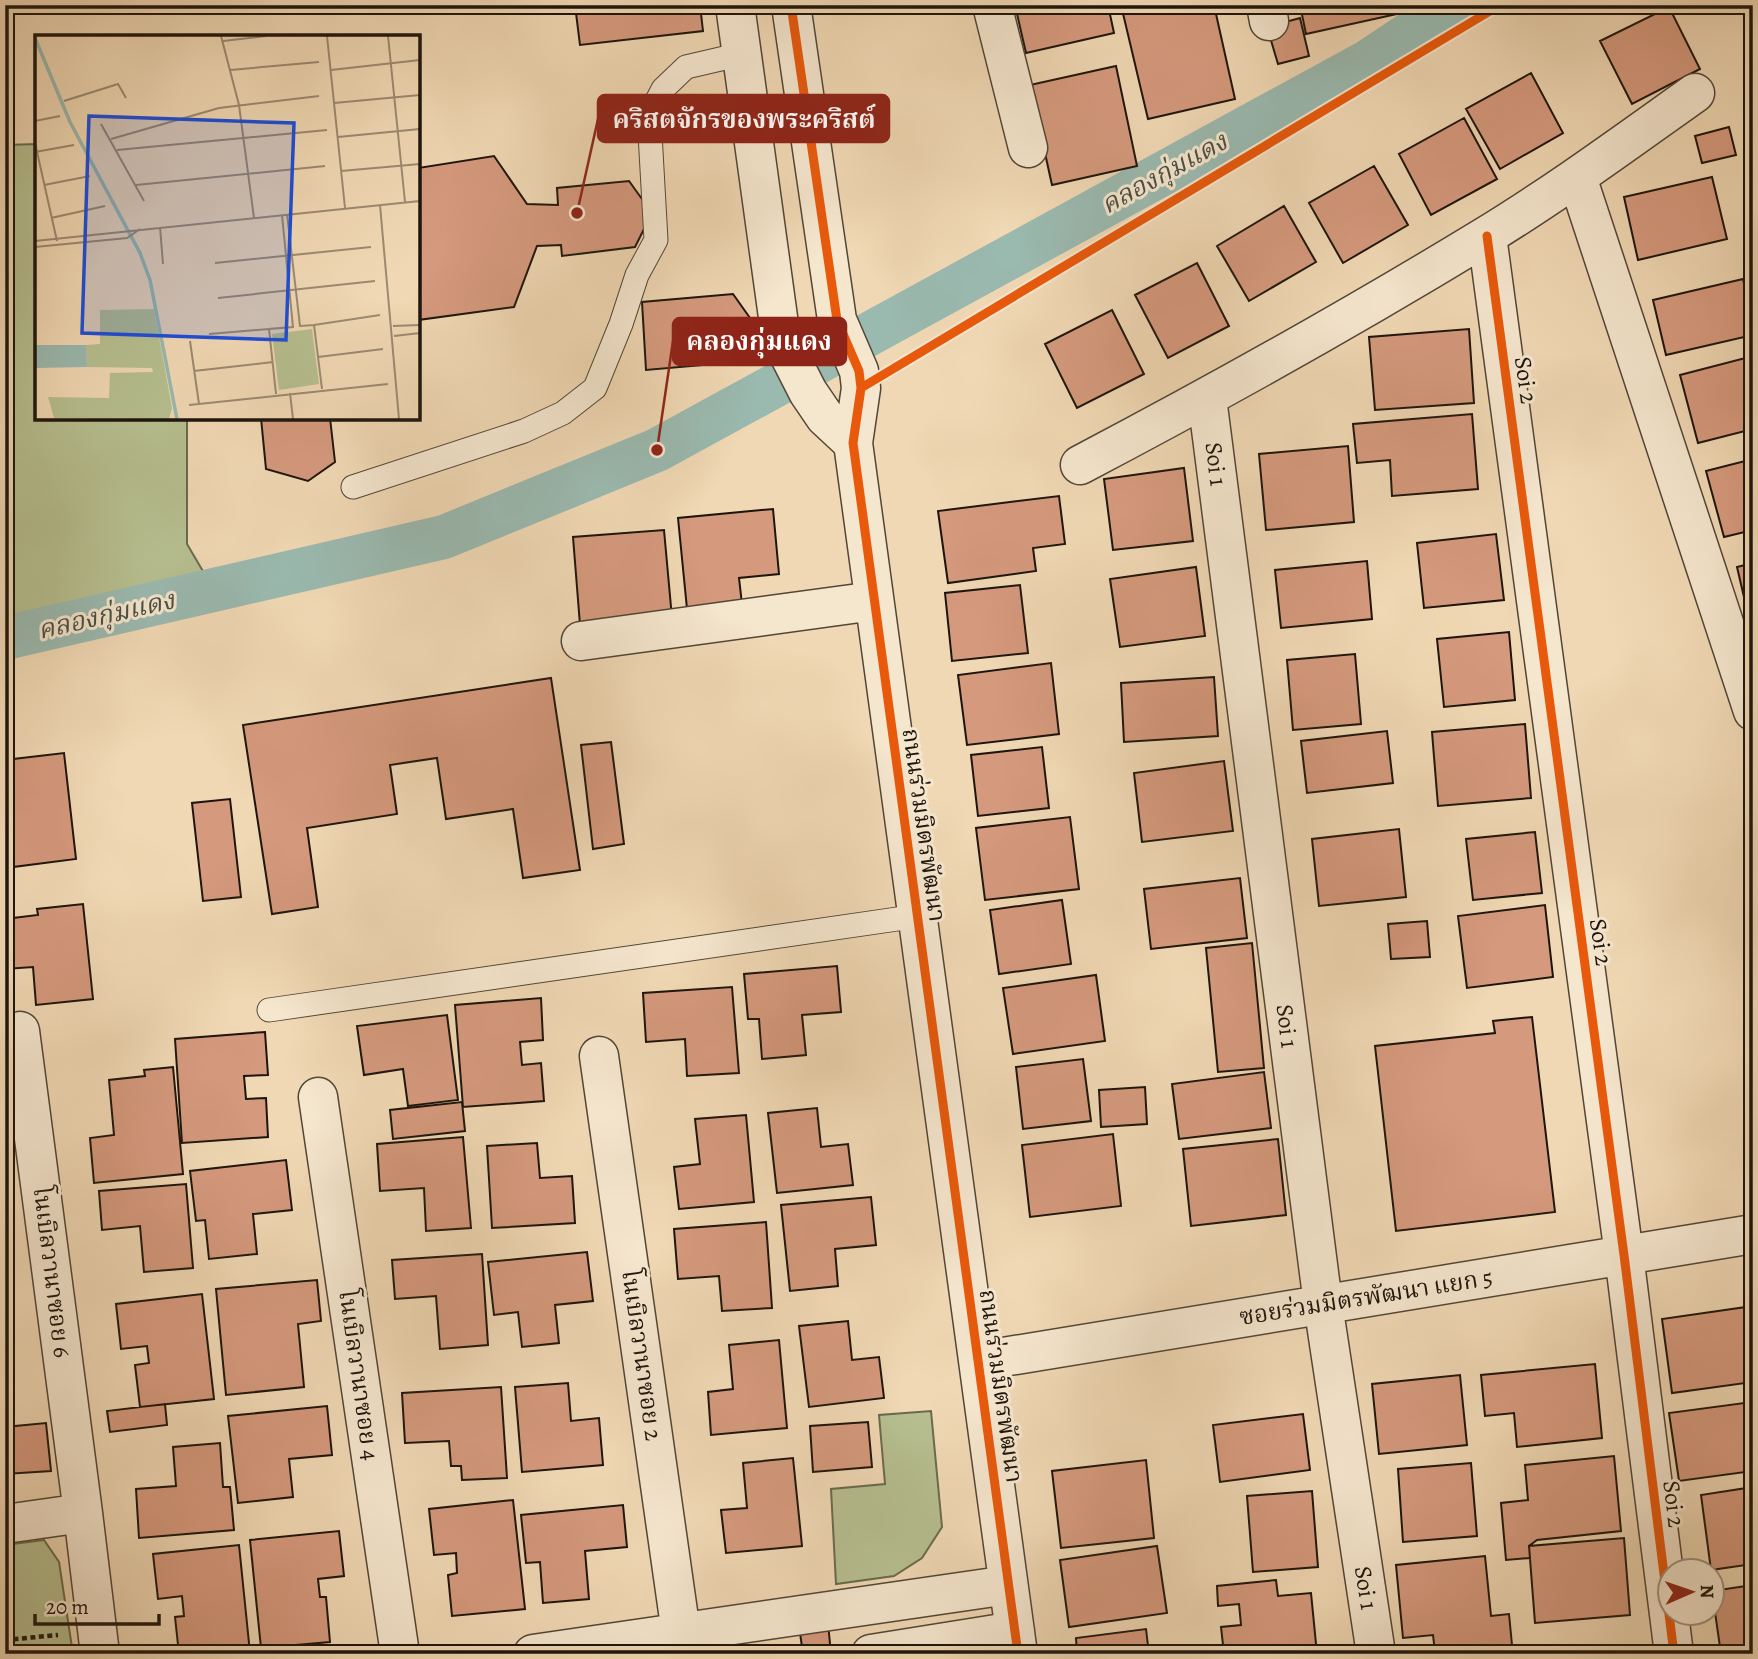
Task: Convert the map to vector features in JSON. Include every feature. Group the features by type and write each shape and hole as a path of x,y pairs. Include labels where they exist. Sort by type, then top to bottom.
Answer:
{"street":[{"path":"735,5 781,339 807,392 825,417 853,443"},
{"name":"ถนนร่วมมิตรพัฒนา","path":"791,5 837,320 859,371 861,388 853,443 1016,1643"},
{"path":"992,5 1028,148"},
{"path":"1080,465 1207,398 1487,236 1577,177 1695,93"},
{"path":"1577,177 1753,711"},
{"name":"Soi 2","path":"1487,236 1624,1255 1674,1654"},
{"name":"Soi 1","path":"1207,398 1323,1304 1376,1654"},
{"path":"581,641 874,601"},
{"name":"โนเบิลวานาซอย 6","path":"20,1031 99,1642"},
{"name":"โนเบิลวานาซอย 2","path":"599,1056 682,1643"},
{"name":"โนเบิลวานาซอย 4","path":"318,1097 400,1654"},
{"name":"ซอยร่วมมิตรพัฒนา แยก 5","path":"979,1361 1753,1234"},
{"path":"5,1524 83,1513"},
{"path":"533,1654 682,1643 1008,1585"},
{"path":"871,1654 1016,1643"}],"lane":[{"path":"354,486 524,431 563,413 594,388 621,324 637,275 656,240 649,116 663,89 686,66 742,54"},
{"path":"270,1010 918,916"}],"path":[{"path":"5,1640 99,1642"}],"green space":[{"path":"35,144 35,420 187,420 187,544 207,578 5,622 5,145"},
{"path":"931,1411 942,1527 922,1558 894,1576 836,1584 831,1489 885,1484 879,1415"},
{"path":"44,1540 59,1562 73,1654 5,1654 5,1545"}],"building":[{"path":"575,5 700,5 703,31 580,45"},
{"path":"1015,5 1108,5 1114,33 1026,53"},
{"path":"1121,5 1214,5 1235,99 1148,119"},
{"path":"1300,5 1396,5 1397,14 1306,34"},
{"path":"1669,7 1700,69 1632,104 1600,41"},
{"path":"1300,18 1309,56 1278,64 1267,27"},
{"path":"1116,66 1137,166 1052,185 1030,85"},
{"path":"1531,73 1563,133 1500,169 1466,109"},
{"path":"1464,118 1497,179 1431,215 1399,154"},
{"path":"1729,127 1736,155 1702,163 1695,136"},
{"path":"494,156 527,204 558,205 557,188 629,181 652,213 635,247 562,256 561,245 537,246 514,307 420,320 420,168"},
{"path":"1374,166 1408,225 1343,263 1309,203"},
{"path":"1712,177 1727,239 1638,260 1624,197"},
{"path":"1284,206 1316,262 1249,301 1217,246"},
{"path":"1197,263 1229,326 1168,358 1135,295"},
{"path":"1743,279 1753,335 1666,355 1653,300"},
{"path":"733,294 755,325 737,362 646,370 642,302"},
{"path":"1112,310 1144,374 1077,408 1045,344"},
{"path":"1469,329 1474,403 1375,410 1369,337"},
{"path":"1753,356 1753,429 1698,443 1680,375"},
{"path":"1472,414 1478,489 1392,496 1390,460 1357,463 1353,424"},
{"path":"261,420 330,420 335,462 308,481 266,469"},
{"path":"1348,446 1354,522 1266,530 1259,454"},
{"path":"1753,459 1753,530 1724,537 1706,471"},
{"path":"1184,468 1193,541 1113,550 1104,479"},
{"path":"1059,496 1065,544 1033,548 1036,571 948,583 938,511"},
{"path":"773,509 779,574 739,578 743,613 688,619 678,518"},
{"path":"664,530 672,618 580,625 573,537"},
{"path":"1496,534 1504,600 1424,608 1417,543"},
{"path":"1367,561 1372,619 1281,628 1275,570"},
{"path":"1753,563 1753,636 1737,567"},
{"path":"1196,567 1205,636 1120,647 1110,579"},
{"path":"1020,585 1028,653 952,661 945,593"},
{"path":"1509,632 1515,700 1444,707 1437,639"},
{"path":"1355,654 1361,724 1293,730 1287,660"},
{"path":"1051,663 1059,734 967,745 958,675"},
{"path":"1214,677 1218,736 1124,742 1121,683"},
{"path":"551,678 580,870 523,878 513,809 446,819 437,758 390,765 397,814 307,828 318,907 272,914 243,725"},
{"path":"1525,724 1531,798 1438,806 1432,732"},
{"path":"1387,731 1393,783 1307,793 1301,741"},
{"path":"611,742 624,844 593,849 581,745"},
{"path":"1042,747 1049,808 978,816 971,755"},
{"path":"64,753 76,859 5,868 5,825 11,825 9,806 5,806 5,760"},
{"path":"1224,761 1233,831 1142,842 1134,773"},
{"path":"230,799 241,897 203,901 192,803"},
{"path":"1070,817 1079,889 985,900 976,828"},
{"path":"1399,829 1406,897 1319,906 1312,839"},
{"path":"1535,832 1542,893 1473,900 1466,839"},
{"path":"1240,878 1247,938 1151,949 1144,889"},
{"path":"1062,900 1071,964 999,974 990,910"},
{"path":"83,904 93,999 36,1005 33,967 5,969 5,919 38,915 37,909"},
{"path":"1545,905 1553,977 1467,988 1458,916"},
{"path":"1427,921 1430,957 1391,959 1388,924"},
{"path":"1252,943 1264,1068 1218,1072 1206,948"},
{"path":"837,966 841,1012 802,1015 806,1055 762,1059 759,1019 748,1019 744,974"},
{"path":"1096,975 1105,1041 1013,1054 1003,988"},
{"path":"732,987 739,1073 687,1076 685,1039 646,1042 643,993"},
{"path":"541,998 543,1040 520,1042 522,1065 541,1063 544,1101 463,1107 455,1005"},
{"path":"447,1015 458,1100 408,1106 403,1069 364,1075 357,1026"},
{"path":"1532,1017 1555,1212 1396,1231 1375,1046 1495,1033 1493,1021"},
{"path":"265,1032 268,1075 244,1076 246,1099 266,1098 268,1137 182,1143 175,1039"},
{"path":"1083,1059 1091,1121 1023,1129 1016,1067"},
{"path":"173,1067 183,1174 94,1183 90,1138 114,1135 109,1080 145,1076 144,1070"},
{"path":"1264,1072 1271,1128 1179,1139 1172,1084"},
{"path":"1145,1087 1147,1124 1101,1127 1099,1090"},
{"path":"462,1102 465,1131 393,1139 390,1110"},
{"path":"817,1108 821,1147 848,1144 853,1185 777,1193 768,1113"},
{"path":"746,1115 754,1202 679,1209 674,1167 700,1164 695,1119"},
{"path":"1113,1134 1121,1206 1030,1217 1022,1145"},
{"path":"463,1137 471,1228 426,1231 424,1188 380,1191 377,1144"},
{"path":"1278,1139 1286,1215 1191,1226 1183,1149"},
{"path":"537,1143 540,1178 572,1176 575,1223 492,1228 487,1146"},
{"path":"286,1160 292,1210 253,1214 257,1254 209,1259 205,1220 196,1221 190,1171"},
{"path":"186,1184 193,1268 144,1272 140,1226 102,1230 99,1191"},
{"path":"871,1197 876,1245 835,1249 838,1286 790,1291 781,1205"},
{"path":"766,1222 772,1308 722,1311 719,1276 678,1279 674,1229"},
{"path":"587,1252 593,1301 555,1305 559,1343 522,1347 518,1312 494,1315 488,1262"},
{"path":"482,1254 488,1345 440,1349 436,1296 395,1299 392,1260"},
{"path":"317,1280 321,1321 298,1324 304,1387 226,1395 216,1289"},
{"path":"5,1291 9,1291 13,1335 5,1336"},
{"path":"202,1294 214,1399 140,1407 135,1365 149,1363 147,1346 121,1349 116,1304"},
{"path":"1753,1306 1753,1382 1672,1393 1662,1319"},
{"path":"848,1321 852,1360 879,1357 884,1398 809,1407 799,1326"},
{"path":"779,1340 787,1428 711,1435 708,1392 733,1389 729,1345"},
{"path":"1595,1364 1602,1438 1517,1447 1514,1413 1485,1416 1481,1375"},
{"path":"1460,1375 1467,1445 1379,1454 1372,1384"},
{"path":"568,1383 571,1421 599,1418 603,1465 522,1472 515,1387"},
{"path":"501,1387 507,1478 462,1480 461,1466 451,1466 449,1441 405,1443 402,1393"},
{"path":"1744,1403 1753,1471 1679,1481 1669,1413"},
{"path":"165,1404 167,1425 110,1432 107,1411"},
{"path":"327,1406 332,1455 289,1459 293,1497 238,1503 228,1416"},
{"path":"1303,1414 1310,1470 1220,1482 1213,1425"},
{"path":"868,1422 872,1467 813,1472 810,1426"},
{"path":"46,1423 51,1471 5,1474 5,1427"},
{"path":"220,1443 223,1487 230,1487 234,1530 139,1538 136,1489 176,1486 173,1447"},
{"path":"1614,1456 1621,1531 1537,1540 1529,1546 1530,1558 1506,1560 1501,1503 1528,1500 1525,1465"},
{"path":"793,1458 802,1546 726,1553 721,1510 747,1508 743,1463"},
{"path":"1146,1460 1154,1538 1061,1548 1052,1471"},
{"path":"1471,1463 1477,1536 1403,1542 1398,1469"},
{"path":"1753,1487 1753,1564 1726,1568 1726,1558 1709,1558 1701,1495"},
{"path":"1312,1491 1318,1567 1253,1572 1247,1496"},
{"path":"513,1500 525,1609 452,1616 448,1575 457,1573 456,1553 434,1555 429,1509"},
{"path":"623,1505 627,1547 585,1551 589,1599 543,1603 540,1562 526,1563 521,1515"},
{"path":"339,1531 344,1576 318,1579 320,1597 326,1597 330,1642 261,1648 250,1540"},
{"path":"1624,1538 1630,1615 1535,1623 1529,1546"},
{"path":"239,1545 250,1653 179,1654 175,1617 184,1616 182,1596 158,1599 153,1554"},
{"path":"1157,1546 1167,1613 1069,1627 1060,1560"},
{"path":"1485,1556 1491,1616 1509,1614 1512,1645 1435,1652 1433,1635 1403,1638 1396,1565"},
{"path":"1276,1580 1278,1596 1311,1593 1317,1654 1224,1654 1221,1627 1241,1625 1239,1604 1218,1606 1217,1586"},
{"path":"1753,1585 1753,1654 1721,1654 1717,1628 1726,1628 1726,1589"},
{"path":"828,1623 831,1654 803,1654 799,1626"},
{"path":"1146,1629 1149,1654 1077,1654 1076,1638"}],"waterway":[{"name":"คลองกุ่มแดง","path":"5,638 444,537 657,450 1367,62 1453,5"}],"cycle path":[{"path":"791,5 837,320 859,371 861,388 853,443 1018,1654"},
{"path":"861,388 1500,5"},
{"path":"1487,236 1624,1255 1674,1654"}],"place":[{"name":"คริสตจักรของพระคริสต์","path":"577,213"},
{"name":"คลองกุ่มแดง","path":"657,450"}]}
